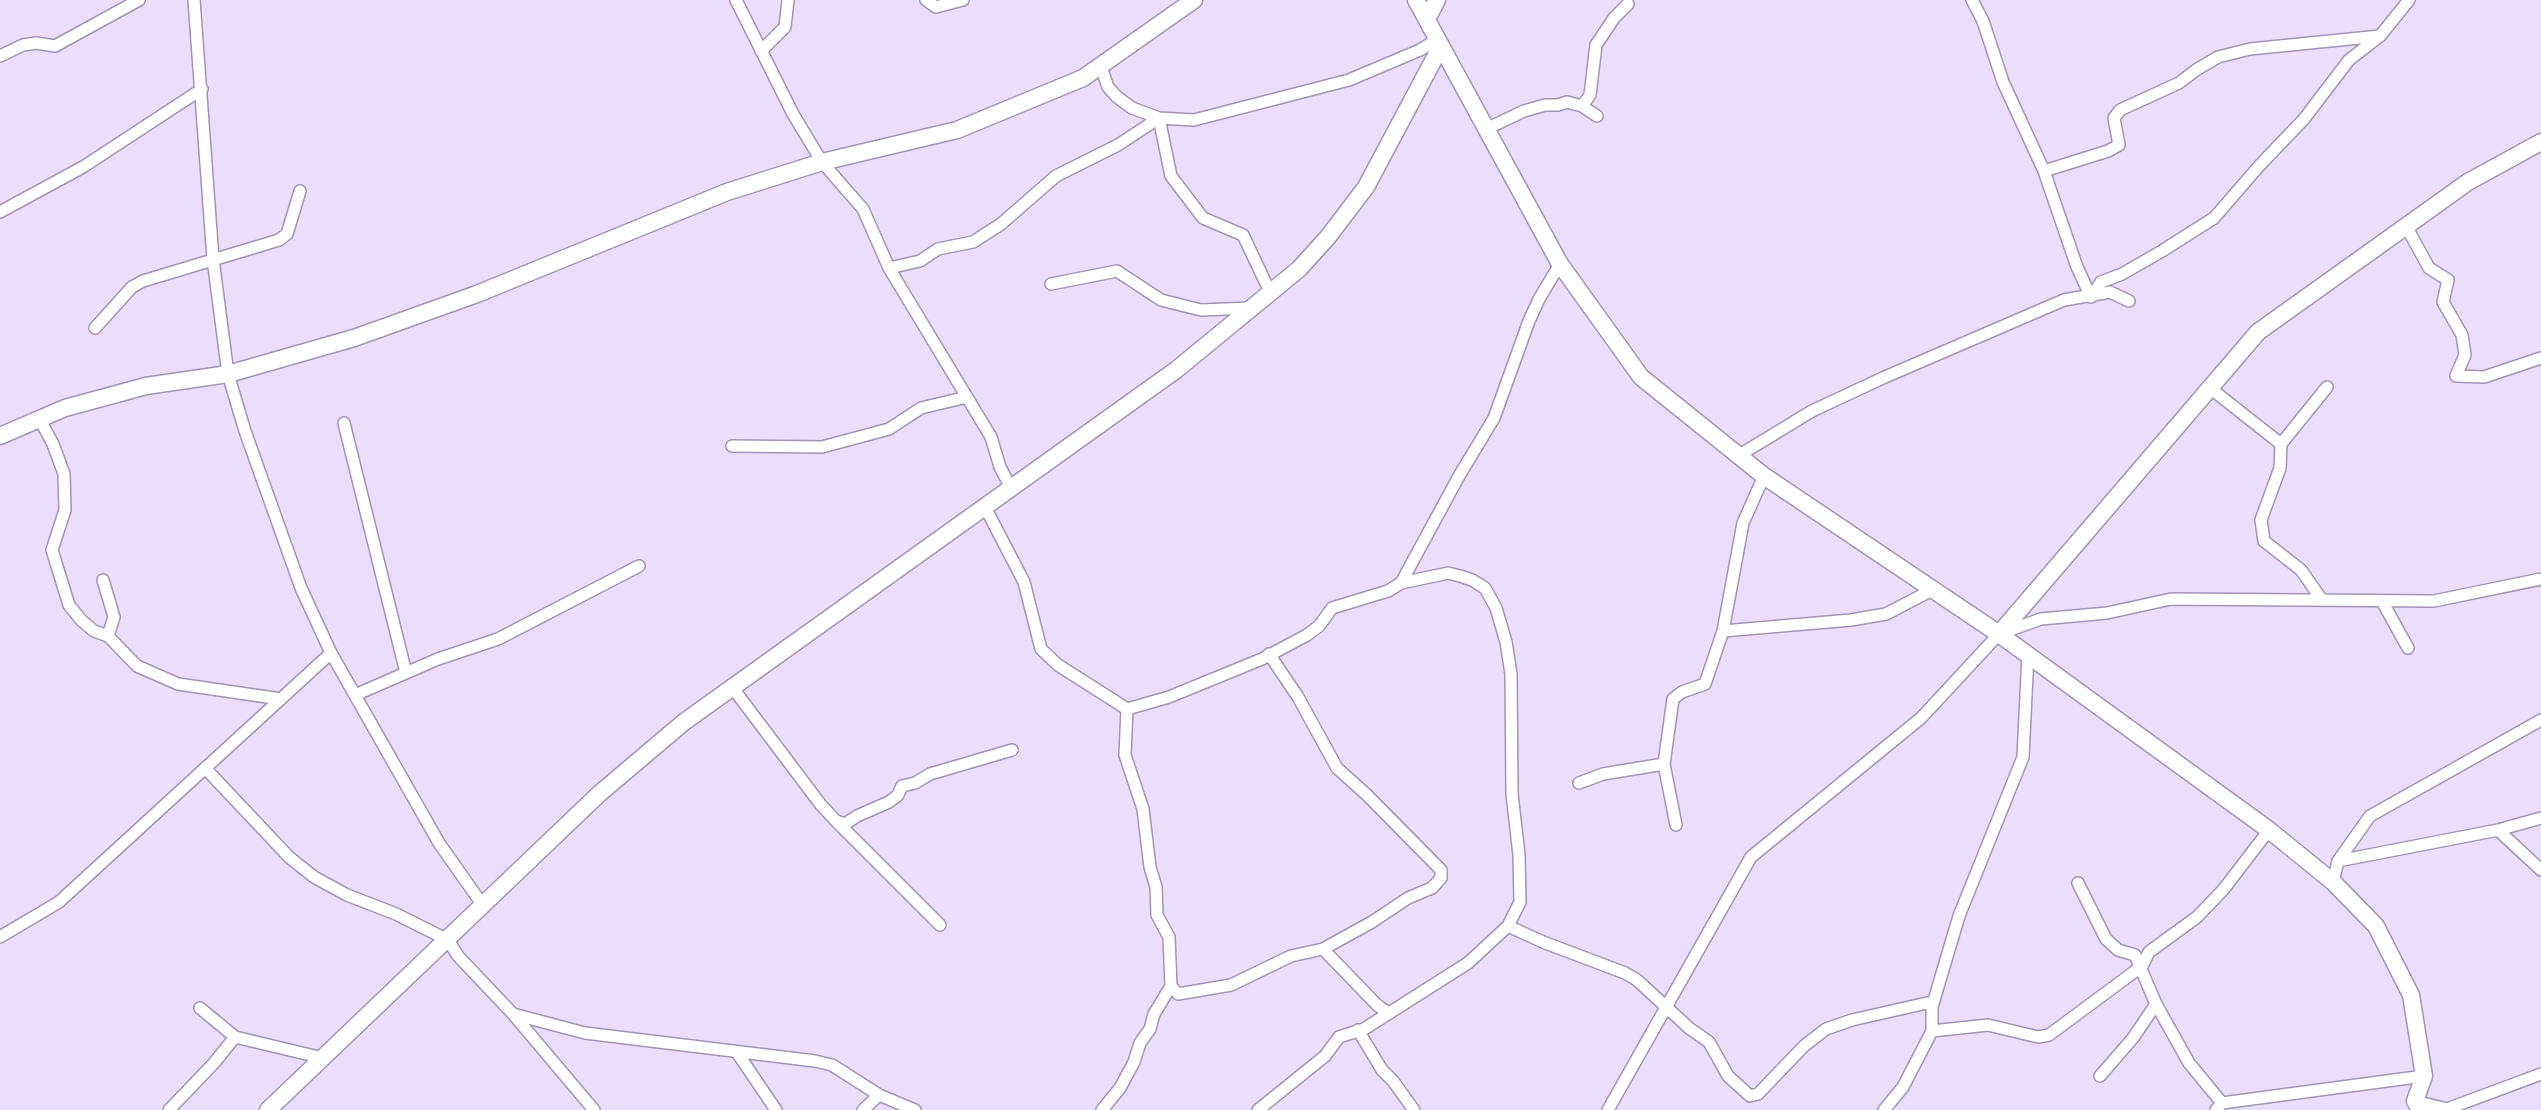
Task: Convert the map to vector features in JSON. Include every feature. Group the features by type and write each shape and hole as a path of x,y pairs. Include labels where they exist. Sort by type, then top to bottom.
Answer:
{"street":[{"path":"0,56 23,45 36,43 55,46 139,0"},
{"path":"194,0 213,260 228,374 245,431 300,588 331,653 439,844 482,904"},
{"path":"736,0 793,114 822,162 863,209 889,268 991,437 1000,467 1011,488"},
{"path":"761,51 784,27 788,0"},
{"path":"926,0 936,7 963,0"},
{"path":"0,436 65,408 146,386 228,374 363,335 476,294 727,192 822,162 957,130 1083,78 1194,0"},
{"path":"1416,0 1560,264 1641,377 1764,476 2028,654 2269,830 2333,882 2376,926 2411,995 2424,1076 2418,1105 2447,1110 2541,1074"},
{"path":"1427,19 1437,0"},
{"path":"1972,0 1983,21 2003,82 2044,171 2077,267 2092,297"},
{"path":"2092,297 2101,282 2122,274 2214,218 2260,165 2304,119 2350,60 2380,36 2409,0"},
{"path":"1582,106 1590,95 1596,45 1614,18 1628,4"},
{"path":"2044,171 2108,151 2119,145 2114,118 2120,110 2179,83 2218,57 2250,49 2380,36"},
{"path":"1100,67 1108,86 1117,97 1132,108 1159,118 1194,120 1349,80 1440,42"},
{"path":"268,1110 599,794 684,722 1176,370 1299,269 1328,237 1366,187 1440,42"},
{"path":"0,212 84,167 202,90"},
{"path":"1486,129 1524,111 1545,105 1558,105 1567,102 1582,106 1596,116"},
{"path":"889,268 920,261 938,249 973,242 1056,176 1118,145 1159,118"},
{"path":"1159,118 1171,176 1203,218 1244,235 1270,292"},
{"path":"1608,1110 1751,857 1921,718 1999,634 2258,332 2468,182 2541,142"},
{"path":"95,328 132,288 144,281 275,242 283,237 287,234 300,191"},
{"path":"2406,226 2429,268 2448,280 2443,302 2462,335 2465,355 2456,376 2484,377 2541,358"},
{"path":"1401,583 1459,476 1494,418 1529,321 1560,264"},
{"path":"1052,284 1117,270 1161,300 1201,310 1251,308"},
{"path":"1738,456 1812,411 1885,377 2064,300 2092,297 2110,292 2129,301"},
{"path":"2322,600 2301,570 2264,541 2261,520 2280,468 2281,444 2327,387"},
{"path":"2210,388 2281,444"},
{"path":"732,446 822,447 889,429 921,408 967,397"},
{"path":"39,418 53,444 64,474 65,510 52,550 69,605 81,620 94,631 108,636 137,666 178,684 281,699"},
{"path":"344,424 406,673"},
{"path":"1676,825 1664,764 1673,699 1682,692 1705,684 1723,631 1742,523 1764,476"},
{"path":"985,507 1024,582 1041,649 1058,665 1127,709 1169,697 1269,654 1319,626 1332,608 1388,591 1401,583 1448,573 1460,576 1472,580 1485,588 1496,608 1506,642 1511,674 1512,794 1519,855 1520,902 1508,926 1468,963 1388,1013 1358,1030 1339,1038 1325,1056 1258,1110"},
{"path":"355,694 498,639 640,566"},
{"path":"1999,634 2041,619 2107,613 2171,599 2434,601 2541,579"},
{"path":"103,580 114,617 108,636"},
{"path":"1723,631 1851,620 1886,614 1934,589"},
{"path":"2382,601 2408,648"},
{"path":"0,937 59,902 331,653"},
{"path":"1171,986 1178,994 1232,985 1291,956 1323,949 1372,922 1408,898 1432,888 1441,878 1441,870 1368,795 1337,768 1298,697 1269,654"},
{"path":"1884,1110 1903,1087 1932,1032 1932,1006 1959,916 2023,758 2028,654"},
{"path":"732,688 836,821 940,926"},
{"path":"1102,1110 1120,1088 1134,1062 1140,1043 1150,1029 1154,1014 1171,986 1169,937 1157,914 1156,887 1150,867 1142,809 1126,756 1127,709"},
{"path":"2333,882 2338,861 2370,816 2541,720"},
{"path":"836,821 845,824 857,816 888,802 898,795 902,786 915,783 930,774 1012,750"},
{"path":"1579,783 1603,774 1664,764"},
{"path":"205,768 289,857 314,877 347,895 396,914 448,940 458,956 513,1014 594,1110"},
{"path":"2338,861 2498,830 2541,818"},
{"path":"1932,1032 1988,1025 2038,1037 2049,1036 2142,966 2149,952 2197,917 2223,890 2269,830"},
{"path":"2498,830 2541,870"},
{"path":"2078,883 2106,939 2118,950 2135,955 2142,966 2147,984 2156,1004 2189,1063 2219,1107 2424,1076"},
{"path":"1508,926 1543,942 1625,973 1637,980 1666,1007 1709,1042 1728,1076 1750,1096 1758,1094 1804,1046 1826,1029 1852,1020 1927,1003 1932,1006"},
{"path":"1323,949 1377,1005 1388,1013"},
{"path":"2100,1076 2133,1038 2156,1004"},
{"path":"200,1008 235,1037 323,1058"},
{"path":"513,1014 584,1033 738,1054 815,1061 832,1066 879,1095 916,1110"},
{"path":"1358,1030 1382,1070 1393,1081 1414,1110"},
{"path":"169,1110 214,1063 235,1037"},
{"path":"738,1054 776,1110"},
{"path":"863,1110 879,1095"}]}
